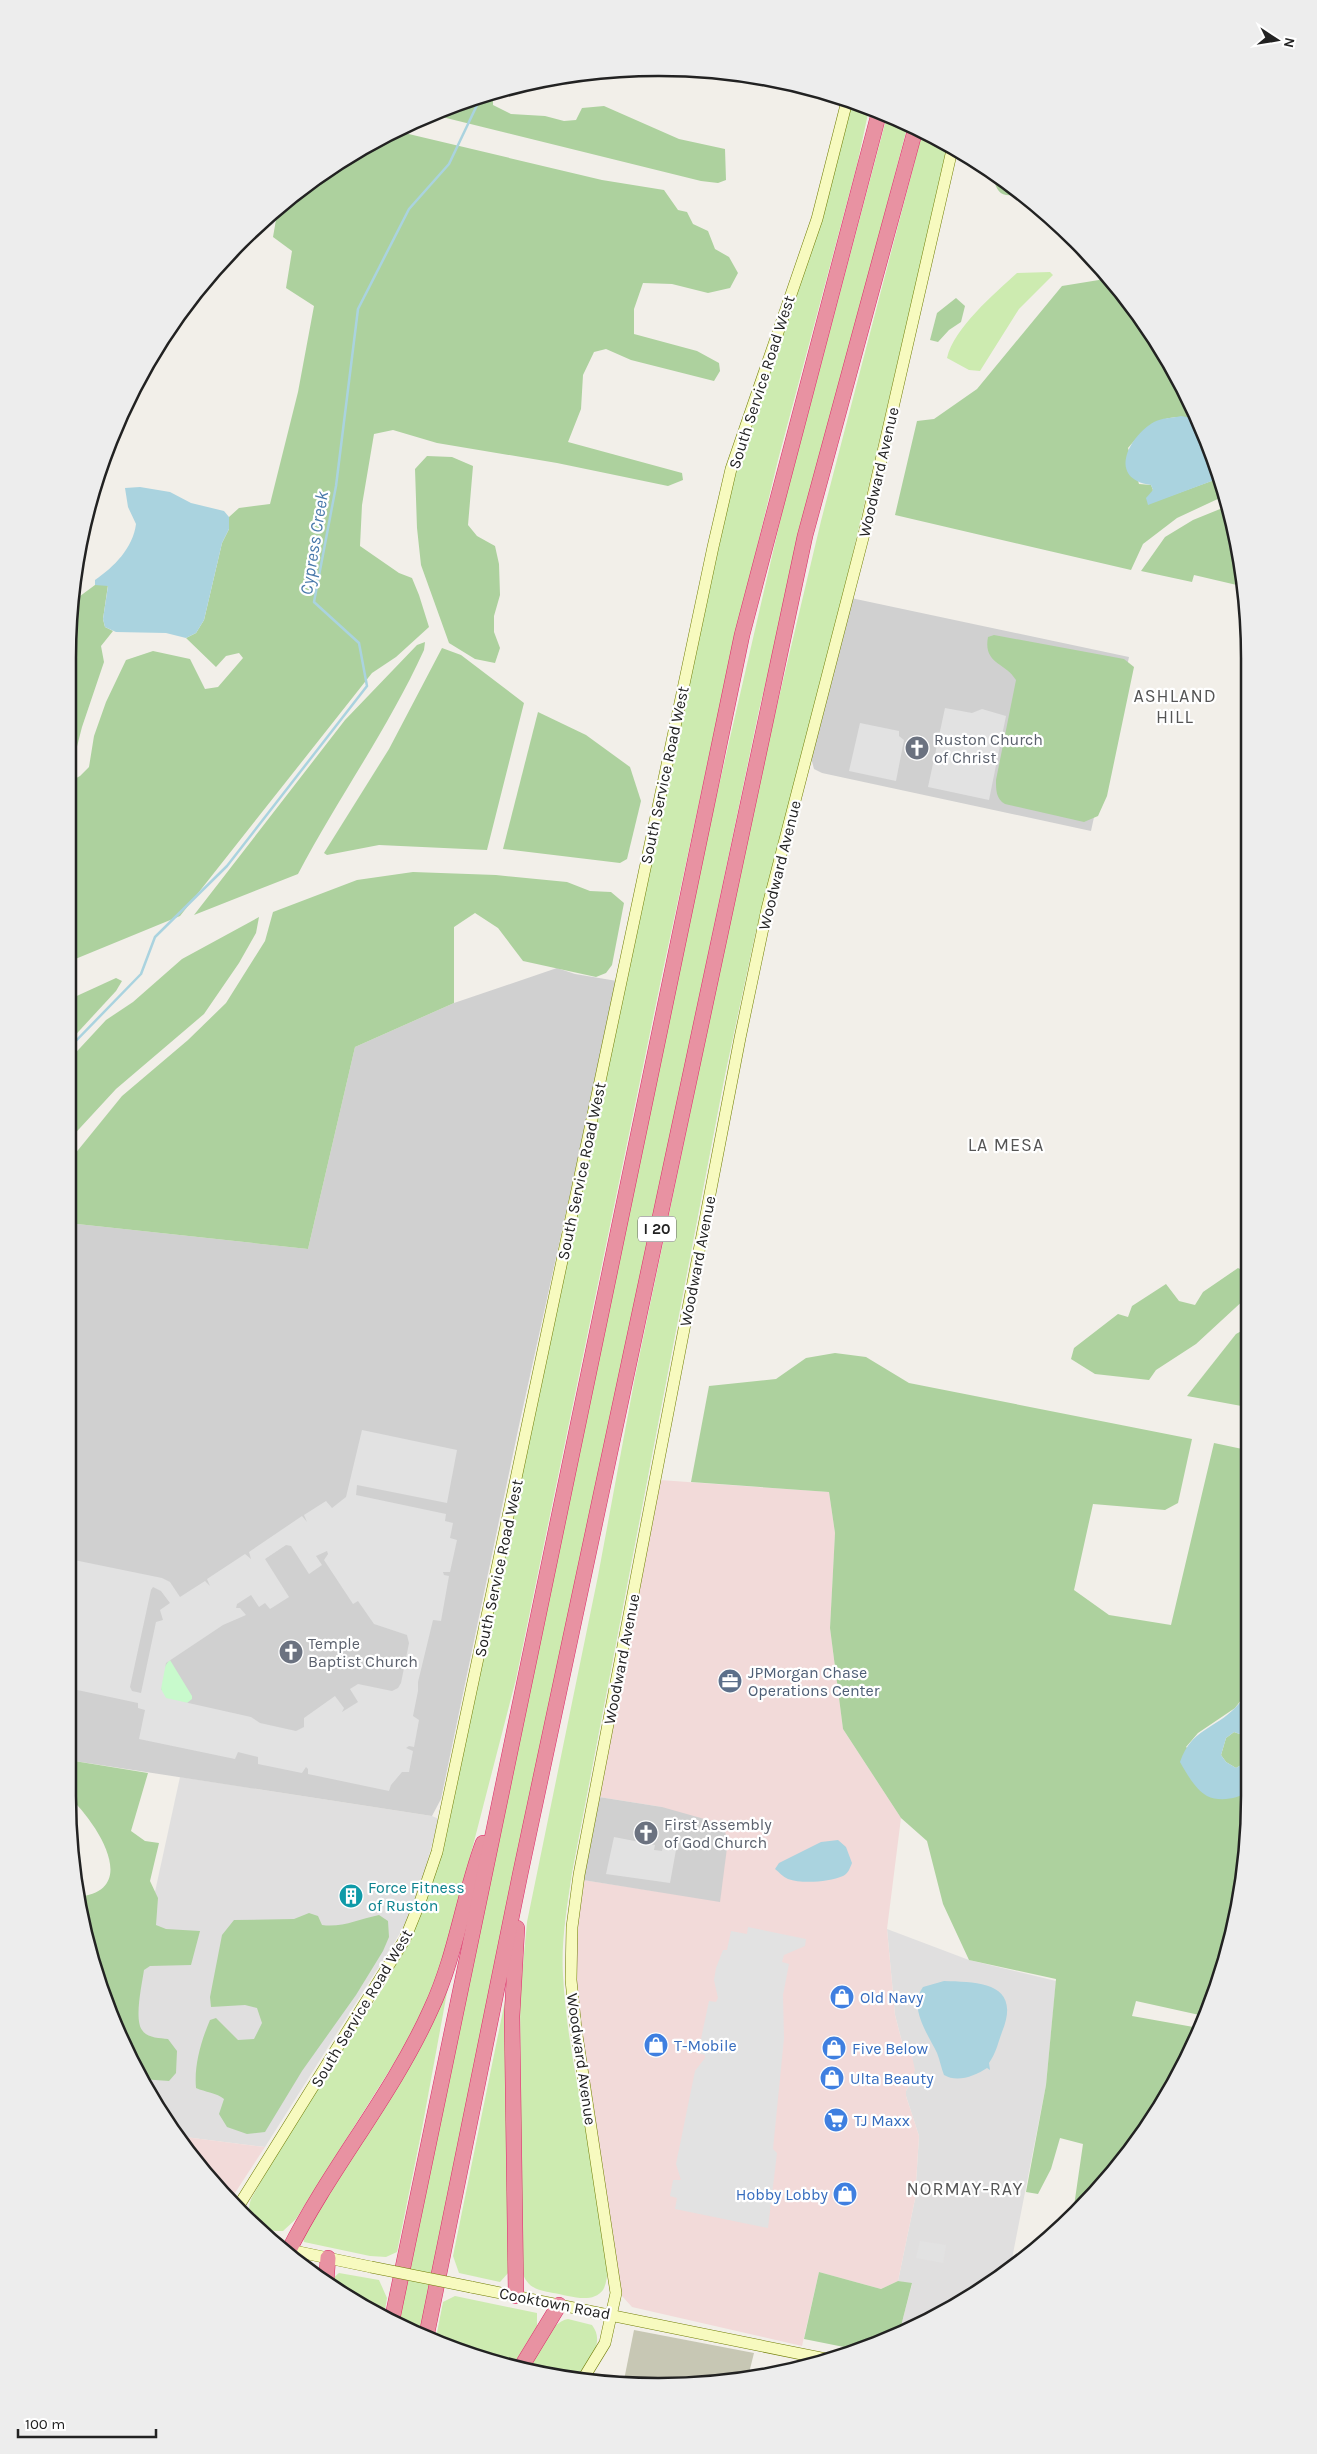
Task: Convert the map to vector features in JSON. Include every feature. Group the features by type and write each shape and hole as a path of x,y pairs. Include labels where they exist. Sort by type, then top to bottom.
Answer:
{"highway":[{"name":"I 20","path":"393,2314 742,635 877,120"},
{"name":"I 20","path":"428,2329 520,1875 805,536 914,135"},
{"path":"288,2243 414,2046 432,2008 452,1951 474,1866 501,1792"},
{"path":"516,2296 512,2016 520,1875"},
{"path":"327,2274 328,2258"},
{"path":"524,2362 559,2305"}],"main road":[{"name":"South Service Road West","path":"242,2201 405,1939 437,1852 717,528 731,469 817,218 845,107"},
{"name":"Woodward Avenue","path":"586,2373 605,2343 616,2293 574,2015 571,1962 572,1927 579,1875 738,1047 767,908 865,530 951,155"},
{"name":"Cooktown Road","path":"298,2252 814,2356"}],"shaded area":[{"path":"851,598 1129,657 1091,831 822,773 814,769 811,758"},
{"path":"945,708 972,713 982,709 1006,716 989,800 928,787"},
{"path":"860,723 899,731 899,736 904,740 896,781 849,771"},
{"path":"557,968 575,974 617,981 518,1430 441,1799 432,1816 76,1761 76,1224 308,1249 355,1047 454,1003"},
{"path":"362,1430 457,1450 447,1503 357,1485 356,1495 446,1514 445,1521 453,1523 450,1538 457,1540 450,1572 443,1572 444,1575 449,1576 441,1621 433,1620 418,1682 413,1716 419,1720 414,1747 409,1746 406,1748 413,1751 409,1772 402,1772 391,1785 389,1791 308,1774 306,1767 302,1773 258,1764 258,1757 238,1752 235,1759 139,1739 145,1710 138,1708 138,1703 76,1690 76,1560 162,1578 170,1582 180,1597 205,1581 210,1586 207,1579 245,1554 251,1559 249,1552 302,1516 307,1522 304,1515 326,1501 332,1508 346,1497","holes":["286,1545 291,1546 309,1574 322,1565 316,1556 327,1551 328,1554 324,1560 353,1604 358,1601 374,1624 407,1635 409,1643 401,1683 398,1688 392,1691 358,1684 350,1689 358,1702 342,1712 344,1708 335,1696 304,1718 304,1727 296,1731 260,1723 251,1717 166,1698 161,1689 166,1663 223,1625 246,1615 240,1608 236,1608 237,1604 251,1595 259,1607 265,1603 270,1609 289,1597 265,1559","153,1587 161,1591 170,1603 160,1610 163,1620 156,1622 141,1693 132,1691 130,1687 151,1590"]},
{"path":"660,1480 829,1492 835,1533 830,1628 843,1729 901,1818 887,1929 895,2015 903,2046 912,2056 915,2070 906,2091 906,2096 919,2136 915,2199 898,2281 881,2289 819,2272 802,2346 632,2307 622,2296 618,2279 582,2031 576,1972 576,1939 583,1880 720,1901 662,1807 599,1797"},
{"path":"180,1777 432,1816 439,1819 418,1895 402,1930 265,2147 188,2137 154,2087 125,2028"},
{"path":"599,1797 662,1807 722,1824 728,1840 720,1902 583,1880"},
{"path":"614,1837 655,1845 654,1850 662,1851 663,1847 676,1850 670,1883 606,1874"},
{"path":"748,1927 806,1939 805,1946 784,1955 782,1962 789,1964 783,1995 784,2038 773,2149 777,2153 768,2228 675,2209 677,2198 670,2196 673,2180 681,2180 676,2164 695,2071 705,2058 705,2055 698,2053 709,2001 716,2002 718,1998 714,1980 716,1968 723,1950 727,1950 731,1931 747,1934"},
{"path":"887,1929 969,1960 1056,1981 1046,2085 1012,2258 982,2280 950,2300 902,2324 912,2284 898,2281 915,2199 919,2136 906,2096 906,2091 914,2077 912,2056 903,2046 895,2015"},
{"path":"188,2137 265,2147 235,2194"},
{"path":"920,2241 946,2245 943,2263 916,2258"},
{"path":"634,2330 754,2353 750,2371 697,2377 625,2377"}],"green space":[{"path":"493,100 493,105 511,114 545,116 564,121 576,120 582,108 604,106 679,139 725,149 726,180 718,183 701,181 445,118"},
{"path":"848,108 868,116 857,165 778,460 730,659 663,970 516,1679 445,1954 423,2010 401,2052 296,2219 283,2231 272,2231 249,2209 251,2199 299,2115 387,1982 412,1932 427,1896 690,673 733,482"},
{"path":"885,123 906,132 808,508 759,710 422,2327 399,2317 702,859 785,500"},
{"path":"407,134 602,180 664,190 678,210 687,212 693,224 708,231 715,249 729,257 738,273 730,288 708,293 672,284 643,283 634,309 634,334 697,351 719,363 720,371 714,381 631,360 606,349 594,352 583,375 581,409 568,442 682,473 683,480 668,486 557,463 437,443 393,430 374,434 362,505 360,546 399,573 412,578 429,627 396,657 372,673 180,916 76,959 76,778 89,767 94,736 106,702 126,660 153,651 190,659 205,689 218,687 243,658 239,653 226,656 216,667 186,638 196,633 204,620 222,543 229,529 229,517 239,508 270,504 298,392 314,306 286,288 292,251 273,237 276,220 304,197 335,174 367,154"},
{"path":"921,139 947,152 847,578 755,935 725,1075 572,1873 563,1950 565,2003 607,2259 606,2282 603,2290 593,2297 580,2298 542,2291 533,2287 524,2277 522,2271 520,1997 527,1922 598,1576 635,1377 761,773 821,521"},
{"path":"995,184 1010,195 1004,195"},
{"path":"1050,272 1053,275 1019,309 980,371 969,370 947,358 951,347 966,323 1017,273"},
{"path":"1100,280 1143,335 1163,367 1188,418 1175,417 1158,422 1143,432 1128,448 1139,484 1151,485 1153,490 1148,504 1213,481 1218,499 1177,518 1143,544 1131,570 895,515 917,421 934,419 977,389 1062,286"},
{"path":"956,298 965,306 961,322 949,330 938,342 930,340 937,313"},
{"path":"427,456 452,457 473,466 468,525 477,536 495,546 499,564 500,595 494,616 494,632 500,648 495,663 475,659 449,643 421,565 417,528 415,469"},
{"path":"1221,509 1230,545 1236,585 1194,575 1192,582 1141,571 1165,537 1193,520"},
{"path":"95,585 108,585 103,619 105,627 113,631 101,646 104,662 76,750 76,658 80,596"},
{"path":"994,635 1124,659 1134,667 1107,796 1098,816 1084,822 1005,804 998,797 996,780 1016,680 989,653 987,646 988,637"},
{"path":"425,642 424,650 395,708 298,874 194,915 345,720 417,645"},
{"path":"442,648 461,655 524,703 487,850 379,845 327,855 324,853 389,749"},
{"path":"538,712 586,735 630,767 641,801 627,859 620,863 503,849"},
{"path":"413,872 496,875 567,882 590,891 611,892 624,903 612,965 606,973 596,977 523,961 498,928 475,913 454,927 454,1003 355,1047 308,1249 76,1224 76,1153 122,1096 188,1040 226,1003 265,941 273,912 357,880"},
{"path":"259,917 256,933 239,963 204,1014 116,1089 76,1132 76,1052 106,1020 133,1002 182,959"},
{"path":"116,978 122,981 116,991 76,1034 76,996"},
{"path":"1238,1268 1241,1270 1241,1303 1196,1344 1156,1370 1149,1380 1095,1374 1071,1359 1074,1348 1118,1314 1128,1317 1132,1306 1166,1284 1179,1301 1195,1305 1203,1292"},
{"path":"1241,1331 1241,1406 1187,1396 1236,1334"},
{"path":"835,1353 866,1357 909,1383 1192,1439 1178,1503 1165,1510 1093,1504 1074,1590 1109,1615 1171,1625 1214,1443 1241,1449 1241,1700 1235,1708 1198,1733 1186,1747 1241,1788 1240,1834 1230,1909 1210,1983 1197,2015 1136,2001 1132,2016 1192,2027 1163,2087 1143,2119 1120,2150 1075,2202 1083,2144 1060,2138 1051,2169 1038,2194 1026,2192 1046,2085 1056,1979 969,1960 943,1904 927,1841 901,1818 843,1729 830,1628 835,1533 829,1492 691,1482 709,1386 776,1379 806,1358"},
{"path":"170,1660 192,1696 192,1699 187,1703 167,1699 162,1691 161,1680 167,1663"},
{"path":"1234,1732 1241,1734 1241,1765 1236,1768 1226,1762 1221,1755 1226,1738"},
{"path":"76,1761 148,1773 131,1831 145,1841 159,1843 150,1881 158,1898 156,1925 166,1929 200,1931 191,1965 150,1966 144,1970 139,2001 140,2025 147,2035 168,2039 177,2051 176,2073 169,2081 150,2080 136,2053 107,1983 96,1946 85,1895 97,1892 108,1882 110,1868 107,1853 100,1836 76,1804"},
{"path":"309,1913 318,1916 322,1925 329,1926 379,1915 388,1921 389,1937 383,1951 356,1995 302,2071 265,2132 247,2134 227,2127 219,2114 224,2099 218,2095 196,2088 199,2053 210,2020 216,2018 238,2040 254,2039 262,2023 257,2008 245,2005 211,2007 210,1997 222,1935 234,1920 294,1919"},
{"path":"448,1987 397,2252 386,2257 370,2256 304,2242 302,2234"},
{"path":"507,1991 509,2272 500,2282 459,2273 453,2256"},
{"path":"819,2272 881,2289 898,2281 912,2283 901,2324 845,2347 804,2339"},
{"path":"339,2273 379,2280 387,2298 385,2310 367,2300 333,2278"},
{"path":"455,2296 537,2313 537,2326 516,2360 508,2358 471,2347 437,2333 443,2302"},
{"path":"568,2319 592,2325 596,2332 597,2339 594,2352 582,2373 530,2363 550,2332 562,2321"}],"water":[{"path":"1181,416 1188,417 1213,481 1148,505 1146,498 1153,490 1151,485 1138,481 1130,475 1126,467 1126,457 1130,447 1144,429 1154,422"},
{"path":"140,487 170,492 191,503 224,511 229,517 229,529 222,543 204,620 196,633 186,638 166,633 116,632 105,627 103,619 108,586 95,585 95,580 116,563 131,541 136,524 128,507 125,488"},
{"path":"1241,1701 1241,1734 1234,1732 1226,1738 1221,1755 1226,1762 1236,1768 1241,1765 1241,1795 1229,1799 1212,1798 1195,1785 1180,1762 1185,1751 1197,1736 1228,1715"},
{"path":"838,1840 846,1847 852,1863 848,1872 843,1876 823,1881 794,1881 786,1878 775,1869 779,1863 821,1842"},
{"path":"944,1981 971,1982 994,1988 1002,1995 1006,2004 1007,2016 997,2048 989,2063 990,2070 987,2068 972,2076 960,2078 944,2075 937,2053 921,2021 918,2004 919,1995 923,1987"}],"waterway":[{"name":"Cypress Creek","path":"76,1041 141,974 155,937 227,866 367,686 359,643 314,602 336,486 358,309 409,209 449,164 477,105"}],"place":[{"name":"Ruston Church of Christ","path":"917,748"},
{"name":"Temple Baptist Church","path":"291,1652"},
{"name":"JPMorgan Chase Operations Center","path":"730,1681"},
{"name":"First Assembly of God Church","path":"646,1833"},
{"name":"Force Fitness of Ruston","path":"351,1896"},
{"name":"Old Navy","path":"842,1997"},
{"name":"T-Mobile","path":"656,2045"},
{"name":"Five Below","path":"834,2048"},
{"name":"Ulta Beauty","path":"832,2078"},
{"name":"TJ Maxx","path":"836,2120"},
{"name":"Hobby Lobby","path":"845,2194"}],"district":[{"name":"ASHLAND HILL","path":"1175,706"},
{"name":"LA MESA","path":"1006,1145"},
{"name":"NORMAY-RAY","path":"965,2189"}]}
